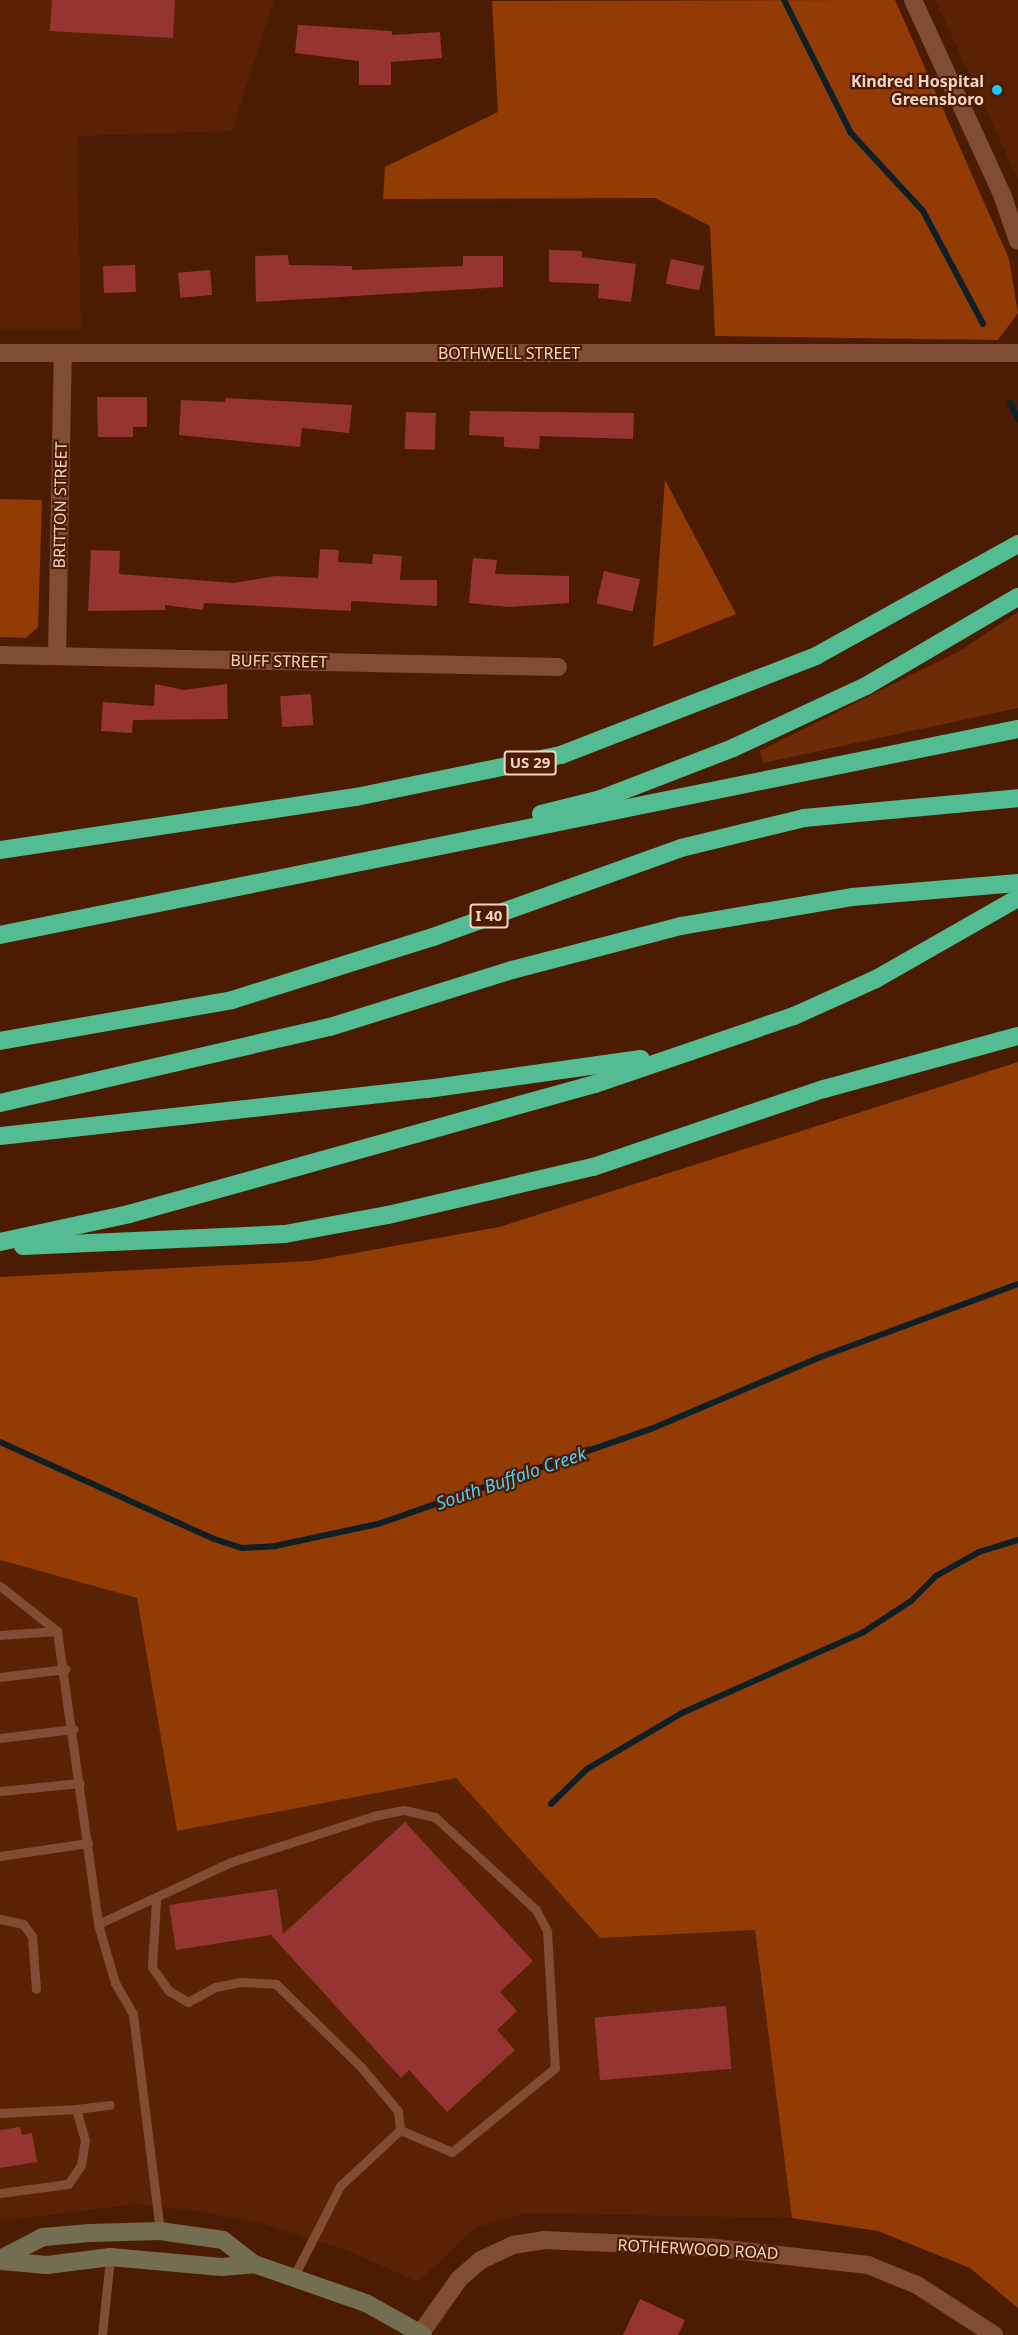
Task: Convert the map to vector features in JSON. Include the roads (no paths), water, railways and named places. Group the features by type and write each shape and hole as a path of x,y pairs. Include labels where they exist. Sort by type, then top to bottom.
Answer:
{"highway":[{"name":"US 29","path":"0,850 356,796 561,755 816,656 1018,544"},
{"path":"388,853 602,799 733,747 866,686 1018,597"},
{"path":"0,935 388,853 1018,729"},
{"name":"I 40","path":"0,1041 232,1000 433,937 681,848 804,818 979,798 1018,798"},
{"path":"0,1103 330,1027 512,970 681,926 935,887 1018,884"},
{"path":"0,1244 129,1214 595,1084 696,1050 794,1016 876,979 1018,898"},
{"path":"0,1244 206,1240 285,1234 387,1215 593,1167 824,1089 1018,1036"},
{"path":"0,1136 471,1084 696,1050"}],"main road":[{"path":"0,2260 44,2237 160,2231 223,2240 254,2264"},
{"path":"0,2260 47,2265 110,2257 222,2266 254,2264 294,2276 366,2303 421,2334"}],"street":[{"path":"913,0 1003,197 1018,242"},
{"name":"BOTHWELL STREET","path":"0,353 1018,353"},
{"name":"BRITTON STREET","path":"57,656 63,354"},
{"name":"BUFF STREET","path":"0,655 558,667"},
{"name":"ROTHERWOOD ROAD","path":"421,2334 459,2279 481,2260 513,2245 543,2240 716,2248 868,2265 917,2285 994,2335"}],"lane":[{"path":"0,1586 57,1631 66,1669 98,1924 114,1983 133,2014 160,2231"},
{"path":"0,1635 57,1631"},
{"path":"0,1677 66,1669"},
{"path":"0,1738 73,1729"},
{"path":"0,1791 80,1783"},
{"path":"98,1924 156,1901 231,1862 404,1810 435,1817 536,1910 547,1931 553,1964 555,2068 452,2152 400,2130"},
{"path":"0,1856 88,1842"},
{"path":"156,1901 152,1967 169,1992 188,2002 215,1987 241,1982 276,1984 361,2067 398,2111 400,2130"},
{"path":"0,1919 23,1924 32,1936 36,1989"},
{"path":"0,2113 110,2105"},
{"path":"0,2193 68,2184 81,2165 85,2140 76,2109"},
{"path":"294,2276 340,2186 400,2130"},
{"path":"102,2335 110,2257"}],"waterway":[{"path":"784,0 851,133 923,211 983,324"},
{"path":"1010,403 1018,419"},
{"name":"South Buffalo Creek","path":"0,1442 214,1539 242,1548 275,1546 378,1524 651,1429 818,1358 1018,1284"},
{"path":"551,1804 587,1769 682,1713 862,1633 911,1601 936,1576 979,1552 1018,1540"}],"place":[{"name":"Kindred Hospital Greensboro","path":"997,90"}]}
